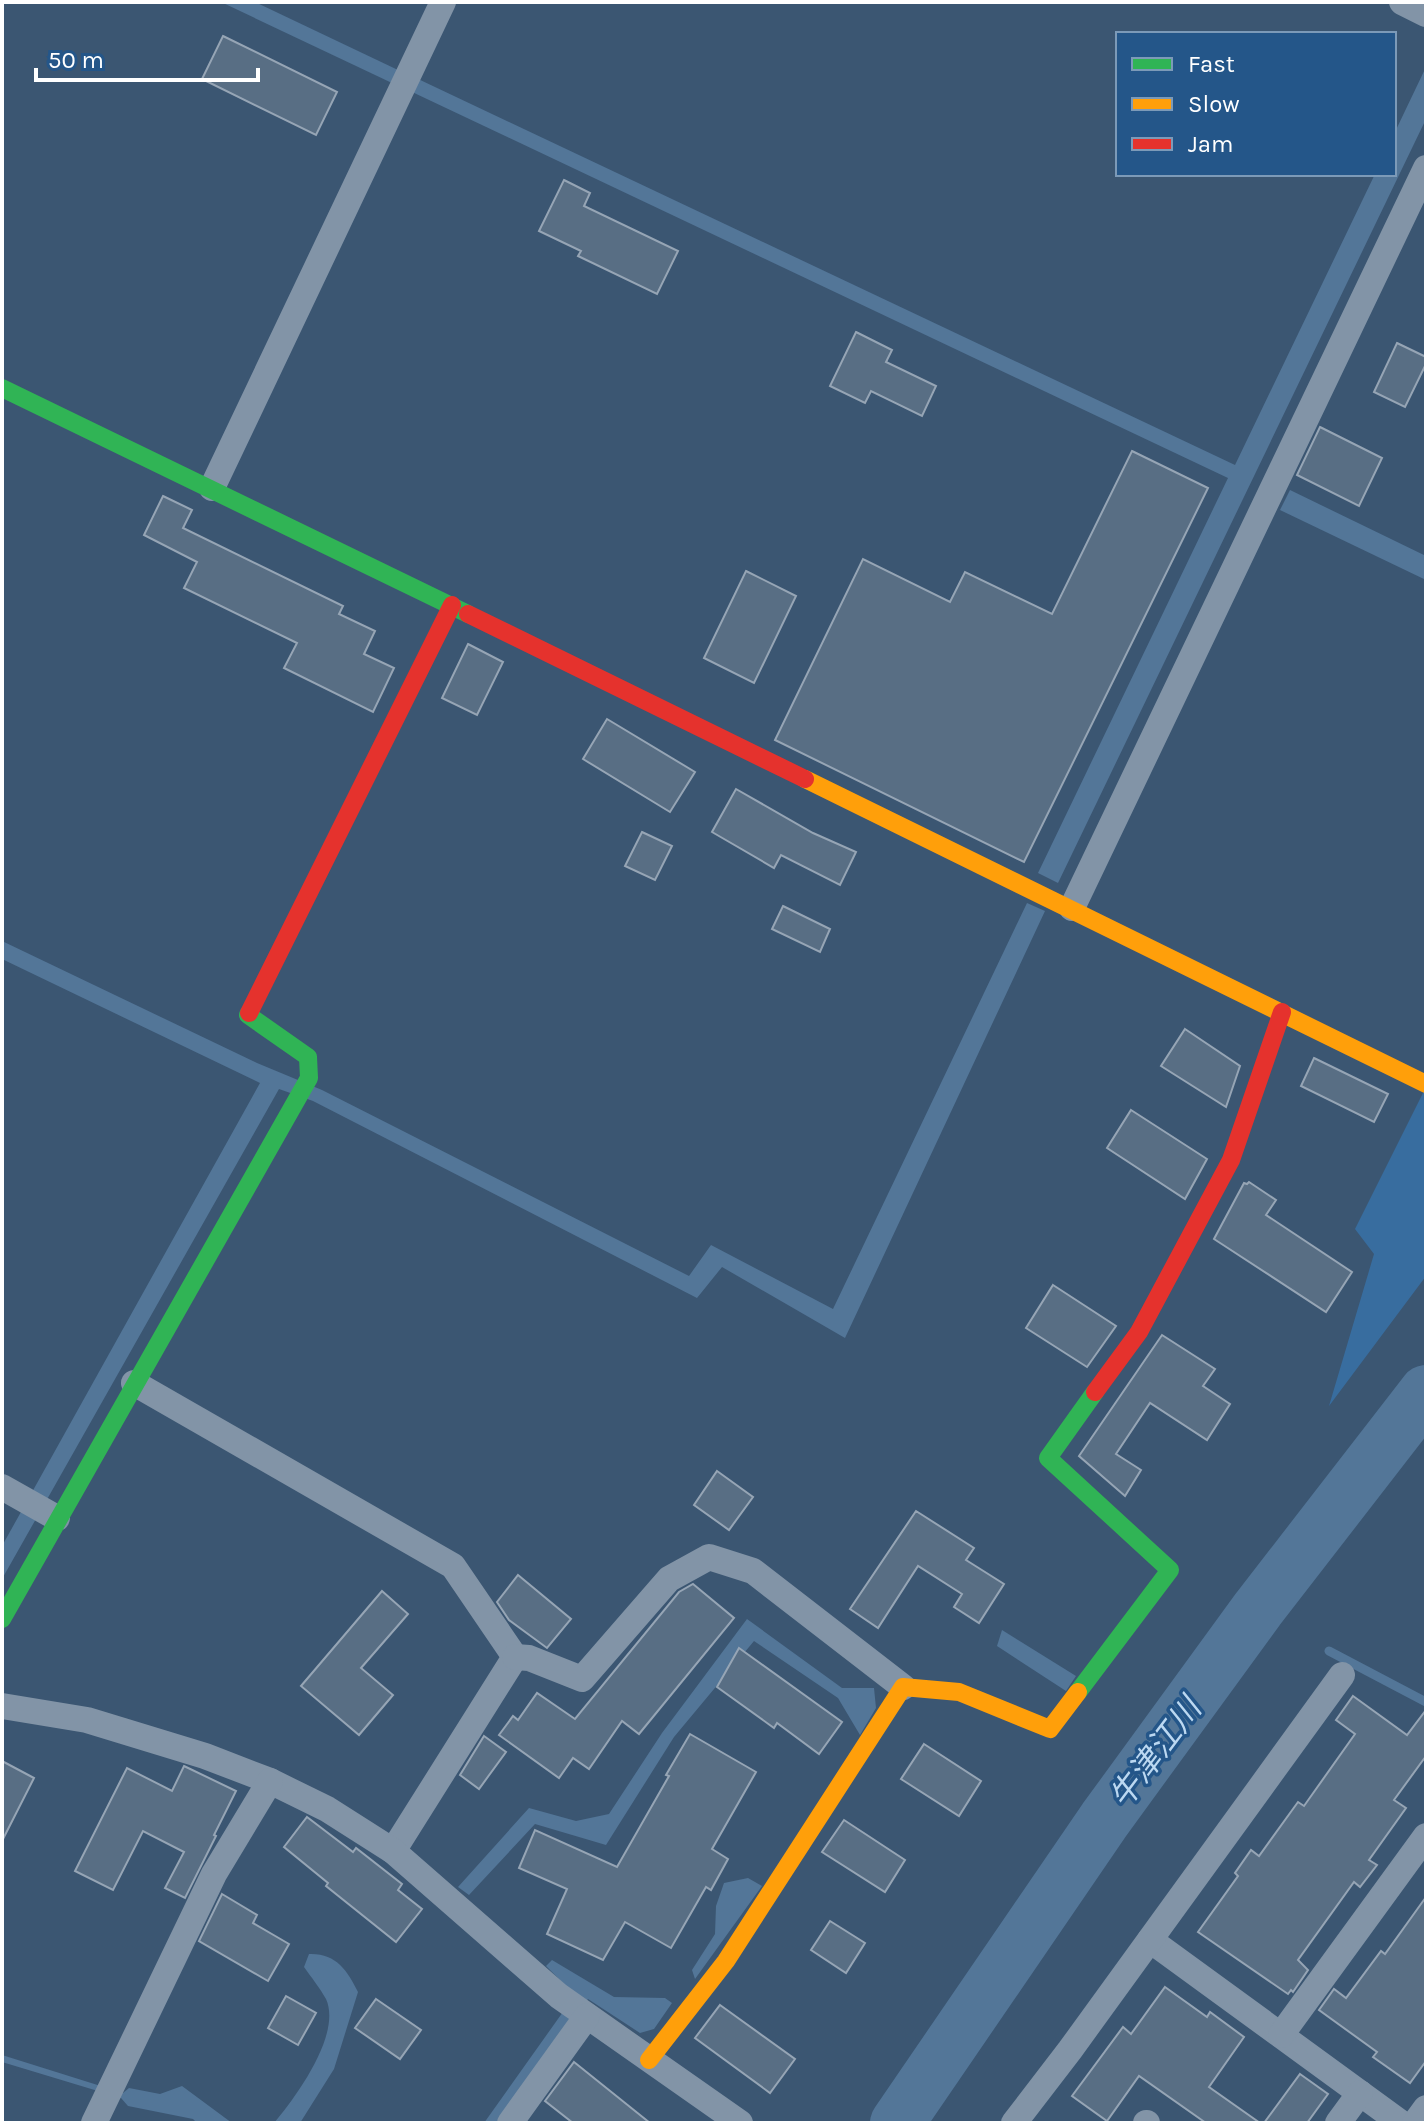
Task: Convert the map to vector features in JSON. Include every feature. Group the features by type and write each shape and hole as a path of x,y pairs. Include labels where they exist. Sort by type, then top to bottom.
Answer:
{"street":[{"path":"212,488 443,2"},
{"path":"1402,2 1426,14"},
{"path":"1072,908 1426,168"},
{"path":"2,388 1072,908 1426,1084"},
{"path":"2,1619 309,1078 308,1057 248,1015 452,605"},
{"path":"515,1657 529,1658 582,1679 669,1579 709,1557 753,1571 903,1687 959,1692 1050,1729 1170,1570 1048,1458 1139,1332 1231,1160 1282,1012"},
{"path":"134,1383 453,1566 515,1657"},
{"path":"12,1492 57,1518"},
{"path":"393,1851 515,1657"},
{"path":"1014,2123 1342,1675"},
{"path":"649,2060 726,1961 903,1687"},
{"path":"2,1706 87,1720 205,1756 270,1781 327,1809 393,1851 559,1996 740,2123"},
{"path":"94,2123 214,1874 270,1781"},
{"path":"1281,2035 1426,1836"},
{"path":"1150,1940 1401,2123"},
{"path":"510,2123 587,2016"},
{"path":"1338,2123 1360,2093"},
{"path":"1415,2123 1426,2108"}],"shaded area":[{"path":"221,2 255,2 398,70 392,83"},
{"path":"1426,67 1426,119 1058,883 1038,873 1228,478 410,91 416,78 1235,465 1374,176 1396,176 1396,130"},
{"path":"1290,490 1426,556 1426,580 1280,510"},
{"path":"1027,903 1045,911 845,1338 722,1267 697,1298 313,1101 279,1089 2,1579 2,1546 260,1083 2,959 2,941 257,1063 322,1090 689,1276 711,1245 833,1309"},
{"path":"1426,1087 1426,1276 1329,1406 1374,1254 1355,1229"},
{"path":"747,1619 842,1688 874,1688 876,1708 860,1735 838,1698 754,1641 674,1737 606,1845 535,1824 469,1895 458,1887 529,1808 576,1821 609,1814 662,1733"},
{"path":"1002,1630 1076,1676 1066,1691 997,1646"},
{"path":"748,1878 762,1886 695,1979 692,1970 715,1934 716,1906 724,1883"},
{"path":"309,1954 326,1956 340,1964 358,1992 334,2069 300,2123 274,2123 304,2082 328,2029 326,1999 304,1967"},
{"path":"552,1960 614,1997 665,1998 672,2003 654,2029 640,2033 588,1999 497,2123 484,2123 575,1995 546,1966"},
{"path":"2,2055 123,2093 129,2088 160,2094 182,2086 232,2123 197,2123 193,2119 128,2106 121,2098 2,2062"}],"building":[{"path":"223,36 337,92 316,135 202,79"},
{"path":"564,180 590,193 584,206 678,251 657,294 578,256 581,251 539,231"},
{"path":"856,332 892,350 886,362 936,386 922,416 871,391 865,403 830,386"},
{"path":"1397,343 1426,357 1426,364 1405,407 1374,392"},
{"path":"1320,427 1382,458 1359,506 1297,475"},
{"path":"1132,451 1208,488 1024,862 775,740 863,559 950,602 965,572 1052,614"},
{"path":"163,496 192,510 183,528 343,606 339,614 375,631 364,654 394,668 373,712 284,668 297,643 184,588 197,562 144,535"},
{"path":"746,571 796,596 754,683 704,658"},
{"path":"468,644 503,662 477,715 442,698"},
{"path":"607,719 695,772 670,812 583,759"},
{"path":"736,789 813,833 856,852 840,885 781,855 774,868 712,832"},
{"path":"642,832 672,846 655,880 625,866"},
{"path":"783,906 830,929 820,952 772,929"},
{"path":"1185,1029 1240,1066 1226,1107 1161,1066"},
{"path":"1314,1058 1388,1094 1374,1122 1301,1086"},
{"path":"1131,1110 1207,1159 1185,1199 1107,1148"},
{"path":"1249,1182 1276,1200 1266,1215 1352,1272 1326,1312 1214,1239 1244,1183"},
{"path":"1053,1285 1116,1326 1087,1367 1026,1328"},
{"path":"1162,1335 1215,1369 1203,1386 1230,1404 1207,1440 1150,1403 1116,1454 1141,1470 1125,1496 1079,1456"},
{"path":"717,1471 753,1497 729,1530 694,1505"},
{"path":"916,1511 974,1548 966,1560 1004,1584 979,1623 954,1607 962,1594 918,1566 878,1628 850,1609"},
{"path":"518,1575 571,1619 547,1648 509,1620 497,1602"},
{"path":"693,1584 734,1618 639,1734 622,1721 589,1769 573,1758 559,1778 499,1735 513,1716 518,1720 537,1693 575,1719 679,1592"},
{"path":"382,1591 408,1614 361,1668 393,1695 359,1735 301,1686"},
{"path":"739,1648 842,1722 819,1754 777,1723 774,1728 717,1687"},
{"path":"1353,1696 1407,1735 1426,1710 1426,1756 1394,1800 1406,1808 1369,1860 1377,1865 1360,1887 1354,1882 1298,1960 1308,1970 1293,1992 1291,1990 1288,1994 1198,1932 1238,1876 1235,1873 1251,1850 1259,1856 1298,1802 1304,1806 1355,1734 1336,1720"},
{"path":"690,1734 756,1772 712,1849 728,1859 711,1890 706,1887 671,1948 625,1922 603,1960 547,1934 567,1889 519,1868 535,1830 617,1867"},
{"path":"484,1736 506,1752 479,1789 460,1775"},
{"path":"924,1744 981,1781 959,1816 901,1779"},
{"path":"2,1761 34,1778 2,1841"},
{"path":"184,1766 236,1791 185,1898 165,1888 184,1852 143,1831 113,1890 75,1871 127,1768 172,1791"},
{"path":"307,1817 353,1852 356,1848 402,1884 398,1890 422,1909 396,1942 326,1886 328,1883 284,1847"},
{"path":"844,1820 905,1860 885,1892 822,1852"},
{"path":"222,1894 257,1915 253,1923 289,1944 268,1981 199,1941"},
{"path":"1426,1897 1426,2061 1410,2083 1373,2057 1377,2052 1319,2010 1334,1989 1346,1998 1381,1951 1385,1954"},
{"path":"830,1921 865,1943 846,1973 811,1950"},
{"path":"1165,1987 1207,2017 1210,2012 1244,2037 1209,2087 1260,2123 1206,2123 1139,2076 1107,2121 1072,2096 1123,2027 1131,2034"},
{"path":"286,1996 316,2013 298,2045 268,2028"},
{"path":"376,1999 421,2030 400,2059 355,2028"},
{"path":"720,2005 795,2059 770,2093 695,2038"},
{"path":"574,2062 650,2123 573,2123 545,2101"},
{"path":"1300,2074 1328,2094 1307,2123 1264,2123"}],"waterway":[{"name":"牛津江川","path":"897,2123 1105,1819 1258,1609 1426,1392"},
{"path":"1329,1651 1426,1702"}],"traffic: fast":[{"path":"2,388 468,614"},
{"path":"2,1619 309,1078 308,1057 249,1013"},
{"path":"1078,1692 1170,1570 1048,1458 1095,1392"}],"traffic: slow":[{"path":"805,779 1426,1084"},
{"path":"649,2060 726,1961 903,1687 959,1692 1050,1729 1078,1692"}],"traffic: jam":[{"path":"249,1013 452,605"},
{"path":"468,614 805,779"},
{"path":"1095,1392 1139,1332 1231,1160 1282,1012"}]}
